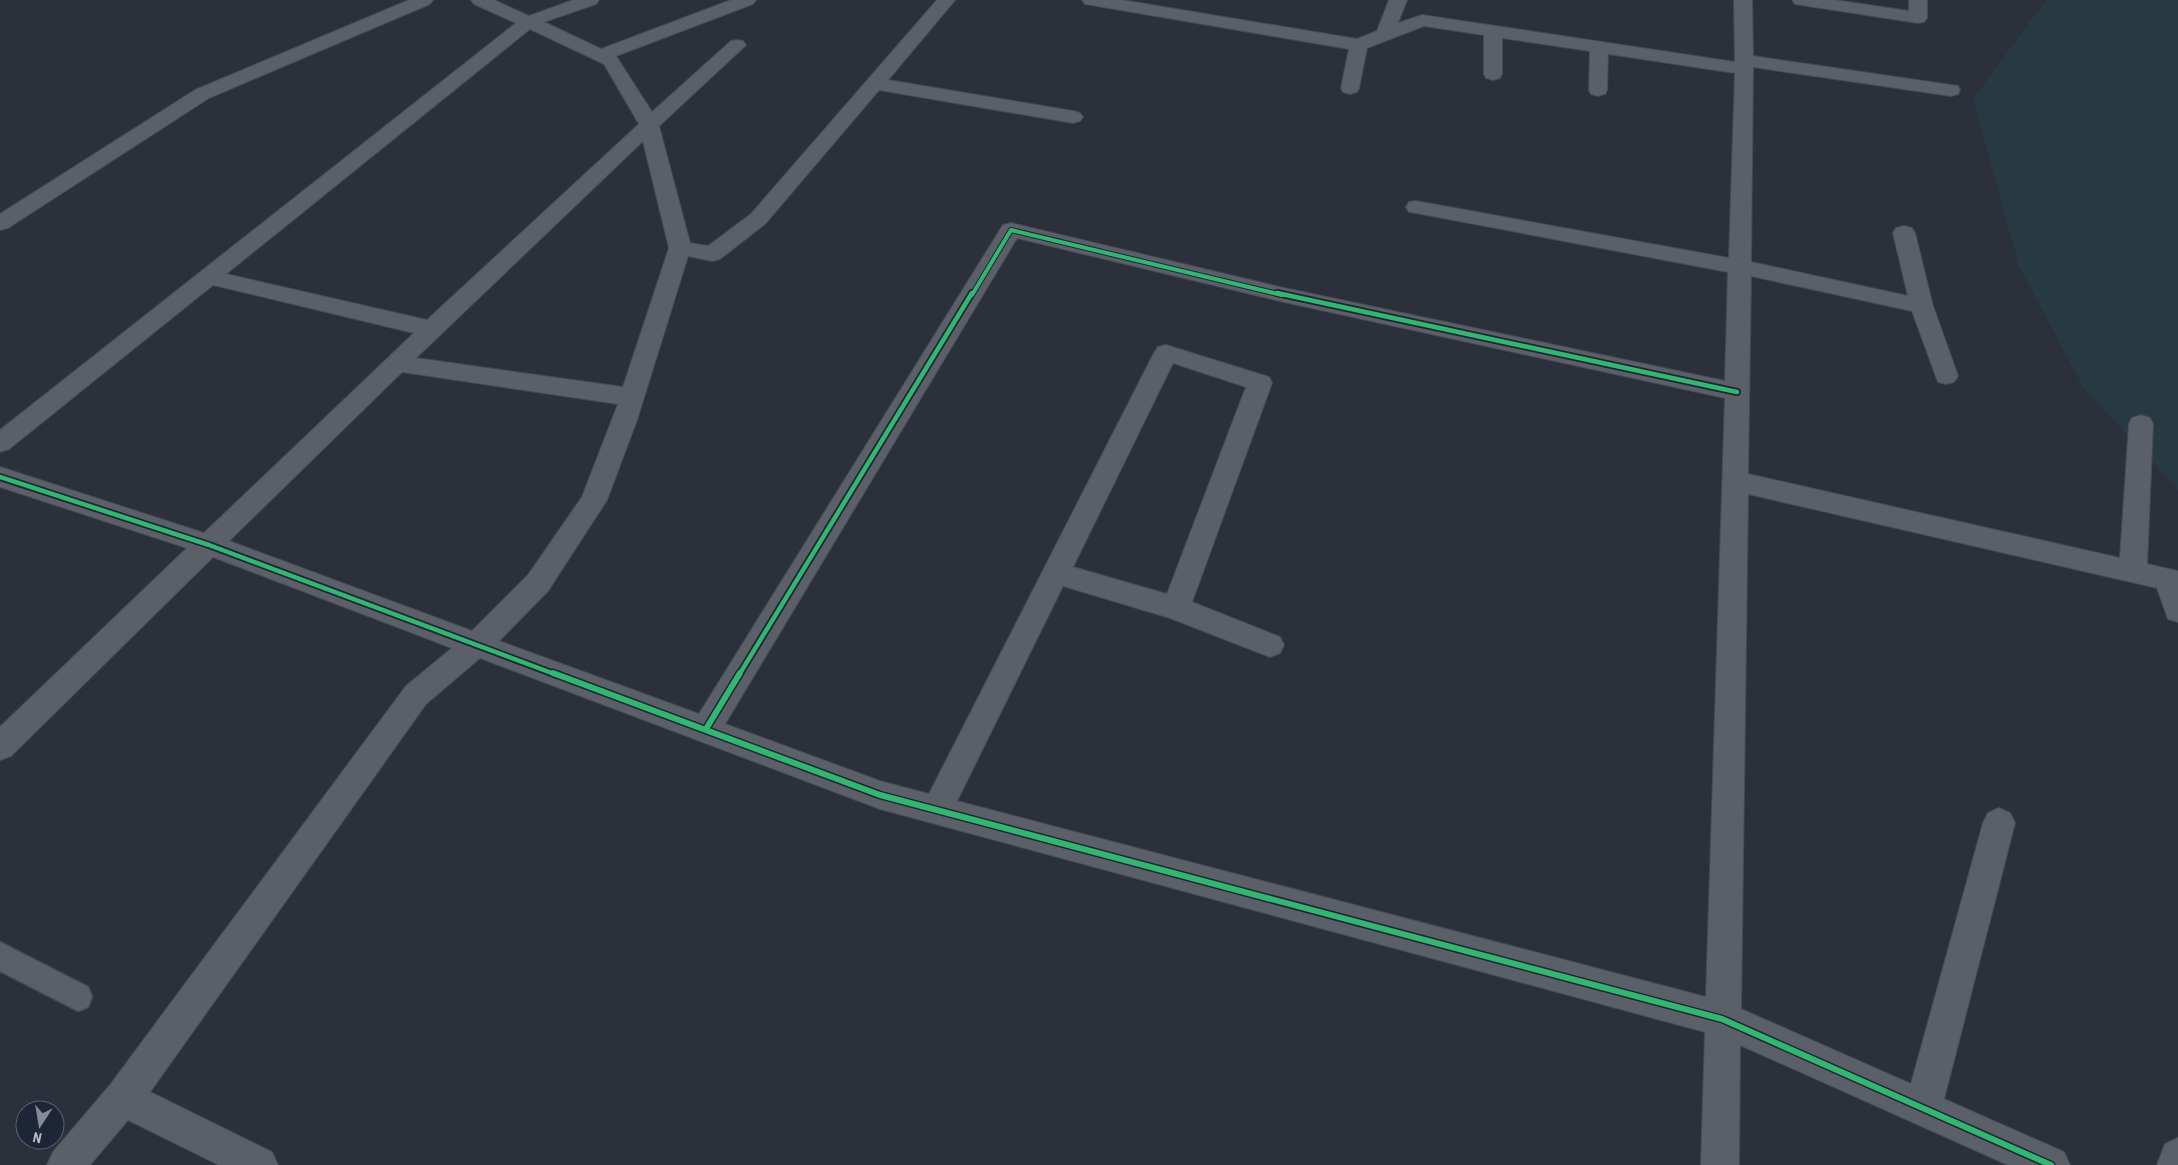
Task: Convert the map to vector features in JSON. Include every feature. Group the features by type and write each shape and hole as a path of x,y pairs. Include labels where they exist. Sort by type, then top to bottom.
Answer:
{"street":[{"path":"0,223 202,94 424,0"},
{"path":"66,1165 123,1098 416,694 475,646 538,583 594,500 632,397 680,248 649,124 611,60 480,0"},
{"path":"0,443 528,22 590,0"},
{"path":"601,55 747,0"},
{"path":"680,248 712,254 758,219 946,0"},
{"path":"1091,0 1358,45 1422,20 1598,47 1951,90"},
{"path":"1385,35 1398,0"},
{"path":"1720,1165 1740,267 1744,64 1743,0"},
{"path":"1801,0 1918,18 1918,0"},
{"path":"1492,31 1493,74"},
{"path":"0,747 432,329 649,124 737,45"},
{"path":"1350,88 1358,45"},
{"path":"1598,47 1598,90"},
{"path":"874,83 1073,118"},
{"path":"1416,207 1740,267 1922,306"},
{"path":"706,730 1011,230 1284,295 1737,392"},
{"path":"1904,233 1922,306 1946,376"},
{"path":"208,277 432,329"},
{"path":"937,810 1166,353 1260,383 1176,608"},
{"path":"397,363 632,397"},
{"path":"2133,572 2141,424"},
{"path":"0,477 208,545 475,646 880,795 1722,1019 2050,1165"},
{"path":"1735,481 2173,581 2178,611"},
{"path":"1056,573 1176,608 1270,645"},
{"path":"1923,1108 1999,823"},
{"path":"123,1098 259,1165"},
{"path":"2176,1165 2178,1157"}],"lane":[{"path":"0,956 78,998"}],"shaded area":[{"path":"2046,0 2178,0 2178,490 2083,387 2019,266 1973,99"}],"cycle path":[{"path":"706,729 1011,230 1284,295 1737,392"},
{"path":"0,477 209,545 880,795 1722,1019 2051,1165"}]}
